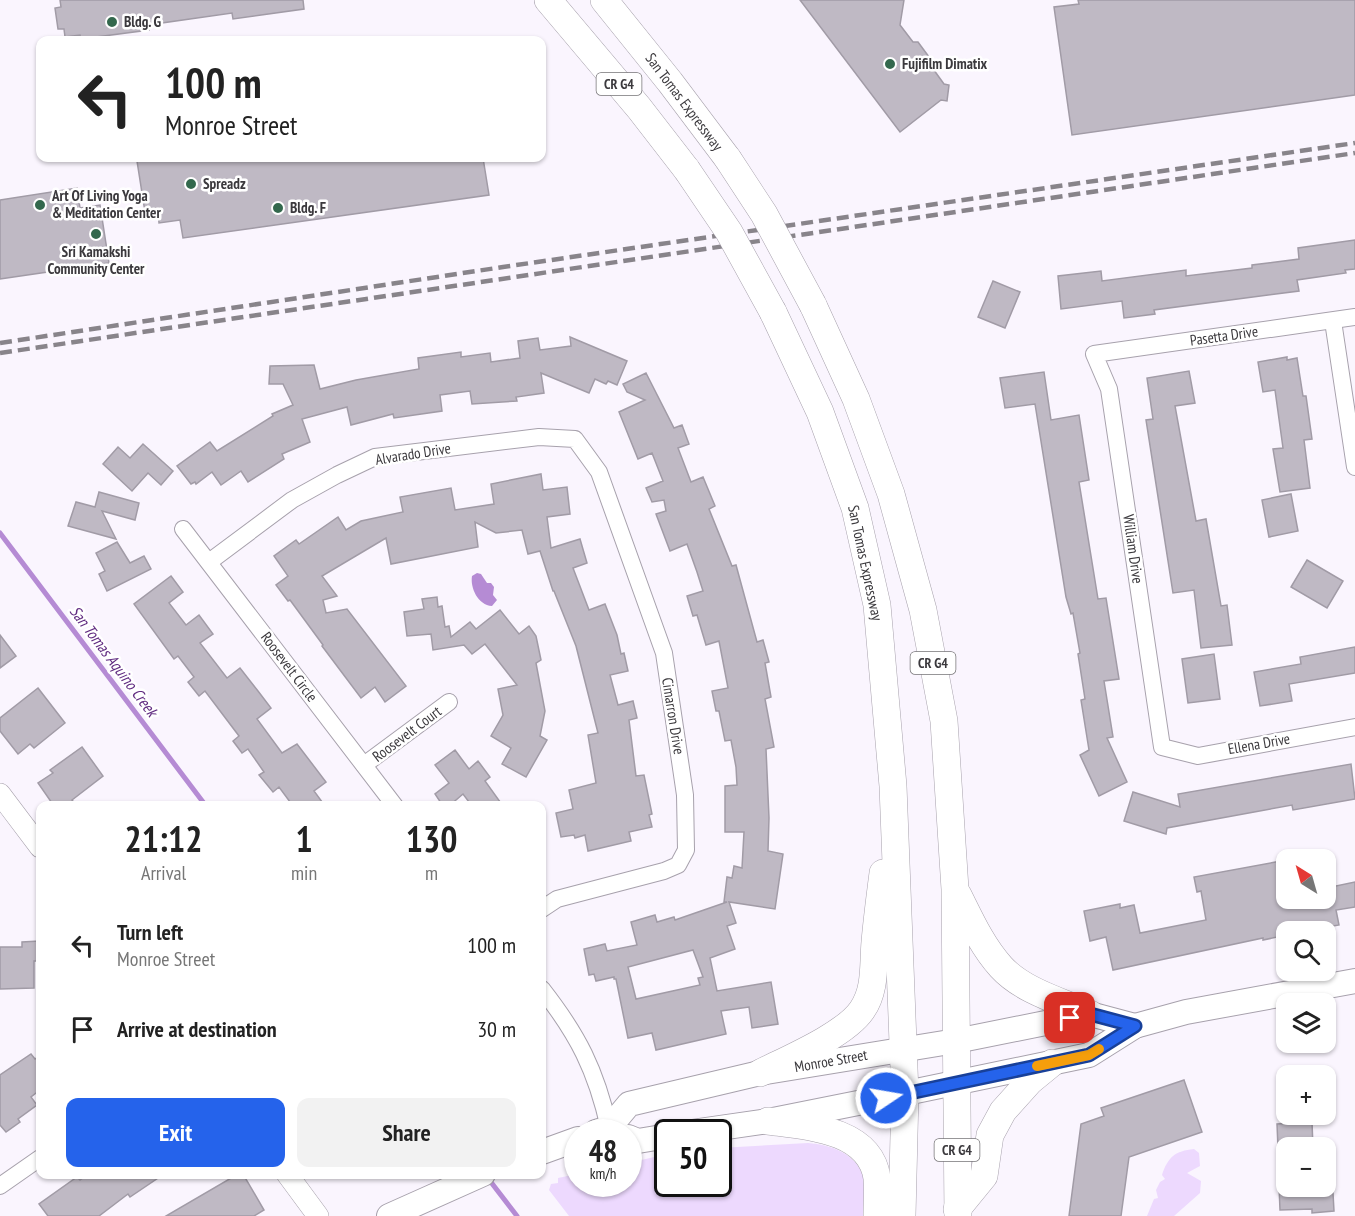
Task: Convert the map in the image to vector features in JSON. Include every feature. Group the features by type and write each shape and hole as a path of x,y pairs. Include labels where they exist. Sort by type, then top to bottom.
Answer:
{"highway":[{"name":"San Tomas Expressway","path":"548,0 639,108 687,170 729,232 773,312 820,412 855,508 877,605 893,786 905,1094 902,1216"},
{"name":"San Tomas Expressway","path":"604,0 728,159 764,214 813,305 856,399 891,494 922,610 944,721 955,889 958,1213"},
{"path":"760,1073 837,1032 861,1012 868,1000 873,983 875,944 893,786"},
{"path":"955,889 975,930 1001,967 1016,980 1040,993 1090,1014"},
{"path":"958,1213 984,1176 990,1135 1003,1111 1030,1081 1052,1063"},
{"path":"768,1121 815,1127 841,1135 857,1145 873,1164 876,1177 877,1216"}],"main road":[{"path":"732,1126 905,1094 1089,1055 1135,1026 1186,1012 1355,981"},
{"name":"Monroe Street","path":"620,1119 629,1104 760,1073 956,1041 1090,1014 1135,1026"},
{"path":"546,1151 564,1144"},
{"path":"389,1216 471,1179"}],"street":[{"name":"Pasetta Drive","path":"1094,354 1355,317"},
{"path":"1333,321 1355,467"},
{"name":"William Drive","path":"1094,354 1109,389 1162,747"},
{"name":"Alvarado Drive","path":"209,562 292,500 375,457 539,437 575,439"},
{"name":"Cimarron Drive","path":"546,907 557,900 664,871 678,865 686,850 685,795 663,653 599,472 575,439"},
{"name":"Roosevelt Circle","path":"183,529 391,801"},
{"name":"Roosevelt Court","path":"364,765 449,702"},
{"name":"Ellena Drive","path":"1162,747 1198,756 1355,727"},
{"path":"0,794 36,842"},
{"path":"546,994 584,1050 609,1119"},
{"path":"0,1186 36,1161"},
{"path":"291,1179 318,1216"}],"shaded area":[{"path":"477,573 494,587 493,595 497,600 492,606 483,603 474,591 472,576"},
{"path":"808,1143 834,1148 842,1152 855,1162 864,1178 864,1216 569,1216 549,1190 551,1184 558,1183 558,1178 564,1177 564,1197 642,1197 642,1160 654,1157 654,1197 732,1197 732,1147"},
{"path":"1194,1149 1199,1153 1200,1166 1187,1173 1201,1181 1200,1193 1174,1216 1147,1216 1154,1199 1158,1198 1156,1190 1160,1182 1165,1179 1162,1175 1170,1159 1177,1153"}],"building":[{"name":"Bldg. G","path":"60,0 303,0 304,9 233,19 232,13 148,25 149,30 104,36 65,36 64,29 58,29 55,8 61,7"},
{"name":"Fujifilm Dimatix","path":"800,0 904,0 900,25 913,42 918,42 932,61 931,66 944,84 949,85 947,101 941,100 900,132"},
{"path":"1078,0 1355,0 1355,95 1072,135 1054,7 1079,4"},
{"name":"Bldg. F","path":"137,162 484,162 489,195 183,238 180,220 159,223 158,210 145,212"},
{"path":"77,188 80,208 100,205 109,263 0,279 0,200"},
{"path":"1355,240 1355,269 1345,270 1346,273 1297,280 1299,291 1154,310 1155,314 1124,318 1122,301 1061,309 1058,276 1101,271 1102,281 1186,270 1186,276 1252,268 1252,265 1299,259 1298,248"},
{"path":"993,281 1020,292 1005,328 978,317"},
{"path":"570,337 627,361 617,385 608,381 606,384 595,379 589,393 541,373 544,393 516,397 517,401 472,404 470,391 440,395 442,411 394,418 393,414 351,425 347,407 302,419 310,442 282,454 284,459 248,482 241,471 221,485 212,472 196,484 195,482 191,484 177,466 210,442 217,451 273,416 272,414 293,405 283,384 269,384 270,366 314,365 320,389 419,369 418,358 461,352 461,357 490,353 491,362 520,358 518,341 538,338 540,350 571,346"},
{"path":"1287,357 1287,360 1297,358 1303,396 1306,396 1312,439 1304,440 1310,488 1280,492 1273,449 1283,448 1275,390 1263,392 1258,362"},
{"path":"1189,371 1195,403 1175,406 1196,521 1206,519 1221,606 1227,605 1232,645 1201,648 1194,590 1173,593 1146,420 1153,419 1147,378"},
{"path":"1044,372 1051,420 1079,415 1089,480 1079,482 1098,599 1106,598 1119,679 1104,681 1113,737 1107,738 1127,782 1099,796 1080,755 1089,750 1081,700 1085,699 1078,654 1080,653 1073,613 1071,614 1066,597 1035,404 1005,408 1000,378"},
{"path":"646,373 674,428 682,425 689,444 678,448 691,482 703,477 715,506 709,509 732,566 736,565 757,642 763,640 769,662 765,663 771,697 765,699 774,747 766,749 768,851 783,854 775,909 729,902 736,923 727,926 735,949 710,958 717,991 771,982 778,1024 752,1028 749,1007 721,1011 726,1034 656,1050 652,1033 628,1038 616,979 614,977 596,981 594,974 589,975 584,949 605,944 607,951 637,945 631,922 655,915 657,922 674,917 675,920 727,902 724,902 727,877 732,878 734,866 742,868 744,832 725,832 725,786 737,785 731,740 725,741 712,691 728,688 719,641 706,645 697,615 693,616 687,596 703,591 687,544 670,551 656,514 666,511 664,500 652,502 646,488 663,481 652,453 638,459 619,412 645,400 627,392 623,384","holes":["693,950 703,977 698,978 700,985 636,999 628,967"]},
{"path":"143,444 173,471 161,485 148,473 132,491 103,464 118,447 130,458"},
{"path":"541,474 543,490 567,487 570,514 547,517 551,548 580,539 587,563 573,568 589,610 605,604 617,635 621,654 624,653 628,671 610,675 618,705 633,701 637,718 629,720 636,776 644,775 652,814 649,815 652,827 629,832 631,841 588,851 585,835 575,838 574,835 561,837 556,813 573,809 569,790 596,783 588,735 598,733 576,646 553,591 540,551 528,554 522,530 496,533 475,522 478,547 391,564 386,538 322,576 337,596 323,600 326,613 347,609 406,686 385,702 375,687 361,698 290,600 288,601 276,585 288,576 274,556 296,540 299,544 338,517 346,530 361,521 403,512 400,497 451,488 455,510 494,504 491,484"},
{"path":"99,492 139,503 135,520 102,511 116,539 68,526 76,502 95,507"},
{"path":"1291,494 1298,531 1269,537 1262,500"},
{"path":"117,542 130,563 144,556 151,569 107,591 99,574 105,571 96,553"},
{"path":"1307,560 1343,581 1327,608 1291,587"},
{"path":"171,576 183,592 169,603 186,625 199,615 213,634 200,643 227,678 240,668 258,691 271,708 257,719 282,753 297,744 326,782 314,791 321,801 289,801 279,787 273,792 259,775 264,772 248,749 242,753 233,741 239,736 205,691 199,696 188,682 194,677 178,656 174,659 134,604"},
{"path":"437,597 438,607 442,606 445,627 449,626 451,637 470,622 476,629 500,610 519,634 529,626 536,636 541,660 536,663 545,711 540,736 547,740 526,777 502,764 511,748 491,736 503,715 498,689 517,685 485,644 472,654 464,645 433,650 431,634 407,636 404,612 424,609 422,599"},
{"path":"0,635 16,656 0,668"},
{"path":"1355,647 1355,673 1289,684 1292,701 1260,706 1254,672 1301,664 1300,657"},
{"path":"1214,654 1220,699 1188,703 1182,659"},
{"path":"38,688 65,723 34,748 30,744 18,754 0,731 0,718"},
{"path":"82,747 103,776 73,801 51,801 38,783 53,773 50,770"},
{"path":"455,750 469,769 478,761 490,777 485,781 499,801 468,801 463,794 455,801 440,801 435,794 449,783 435,765"},
{"path":"1351,764 1355,799 1293,810 1292,805 1167,828 1166,834 1124,821 1133,792 1180,807 1178,794"},
{"path":"1276,862 1276,909 1336,909 1336,886 1355,882 1355,907 1336,910 1339,925 1336,926 1336,921 1276,921 1276,937 1263,940 1263,938 1113,970 1106,937 1090,941 1084,911 1120,904 1120,908 1134,905 1140,933 1206,920 1201,891 1197,892 1194,877"},
{"path":"36,941 34,988 0,989 0,947 22,947 22,942"},
{"path":"31,1054 36,1058 36,1093 31,1097 36,1106 18,1119 20,1122 6,1132 0,1125 0,1075"},
{"path":"1184,1080 1202,1132 1129,1157 1121,1216 1069,1216 1081,1124 1104,1116 1101,1108"},
{"path":"1277,1125 1312,1125 1313,1137 1278,1137"},
{"path":"74,1179 157,1179 130,1197 128,1194 99,1216 48,1216 39,1204"},
{"path":"229,1179 246,1179 264,1210 254,1216 166,1216"},
{"path":"1279,1197 1333,1197 1334,1211 1312,1213 1312,1209 1280,1210"}],"waterway":[{"name":"San Tomas Aquino Creek","path":"0,533 202,801"},
{"name":"San Tomas Aquino Creek","path":"489,1179 517,1216"}],"railway":[{"path":"0,343 1355,143"},
{"path":"0,353 1355,153"}],"slow traffic":[{"path":"1037,1066 1089,1055 1099,1049"}],"place":[{"name":"Bldg. G","path":"112,22"},
{"name":"Fujifilm Dimatix","path":"890,64"},
{"name":"Spreadz","path":"191,184"},
{"name":"Art Of Living Yoga & Meditation Center","path":"40,205"},
{"name":"Bldg. F","path":"278,208"},
{"name":"Sri Kamakshi Community Center","path":"96,234"}],"route":[{"path":"886,1098 1089,1055 1135,1026 1090,1014 1070,1018"}]}
